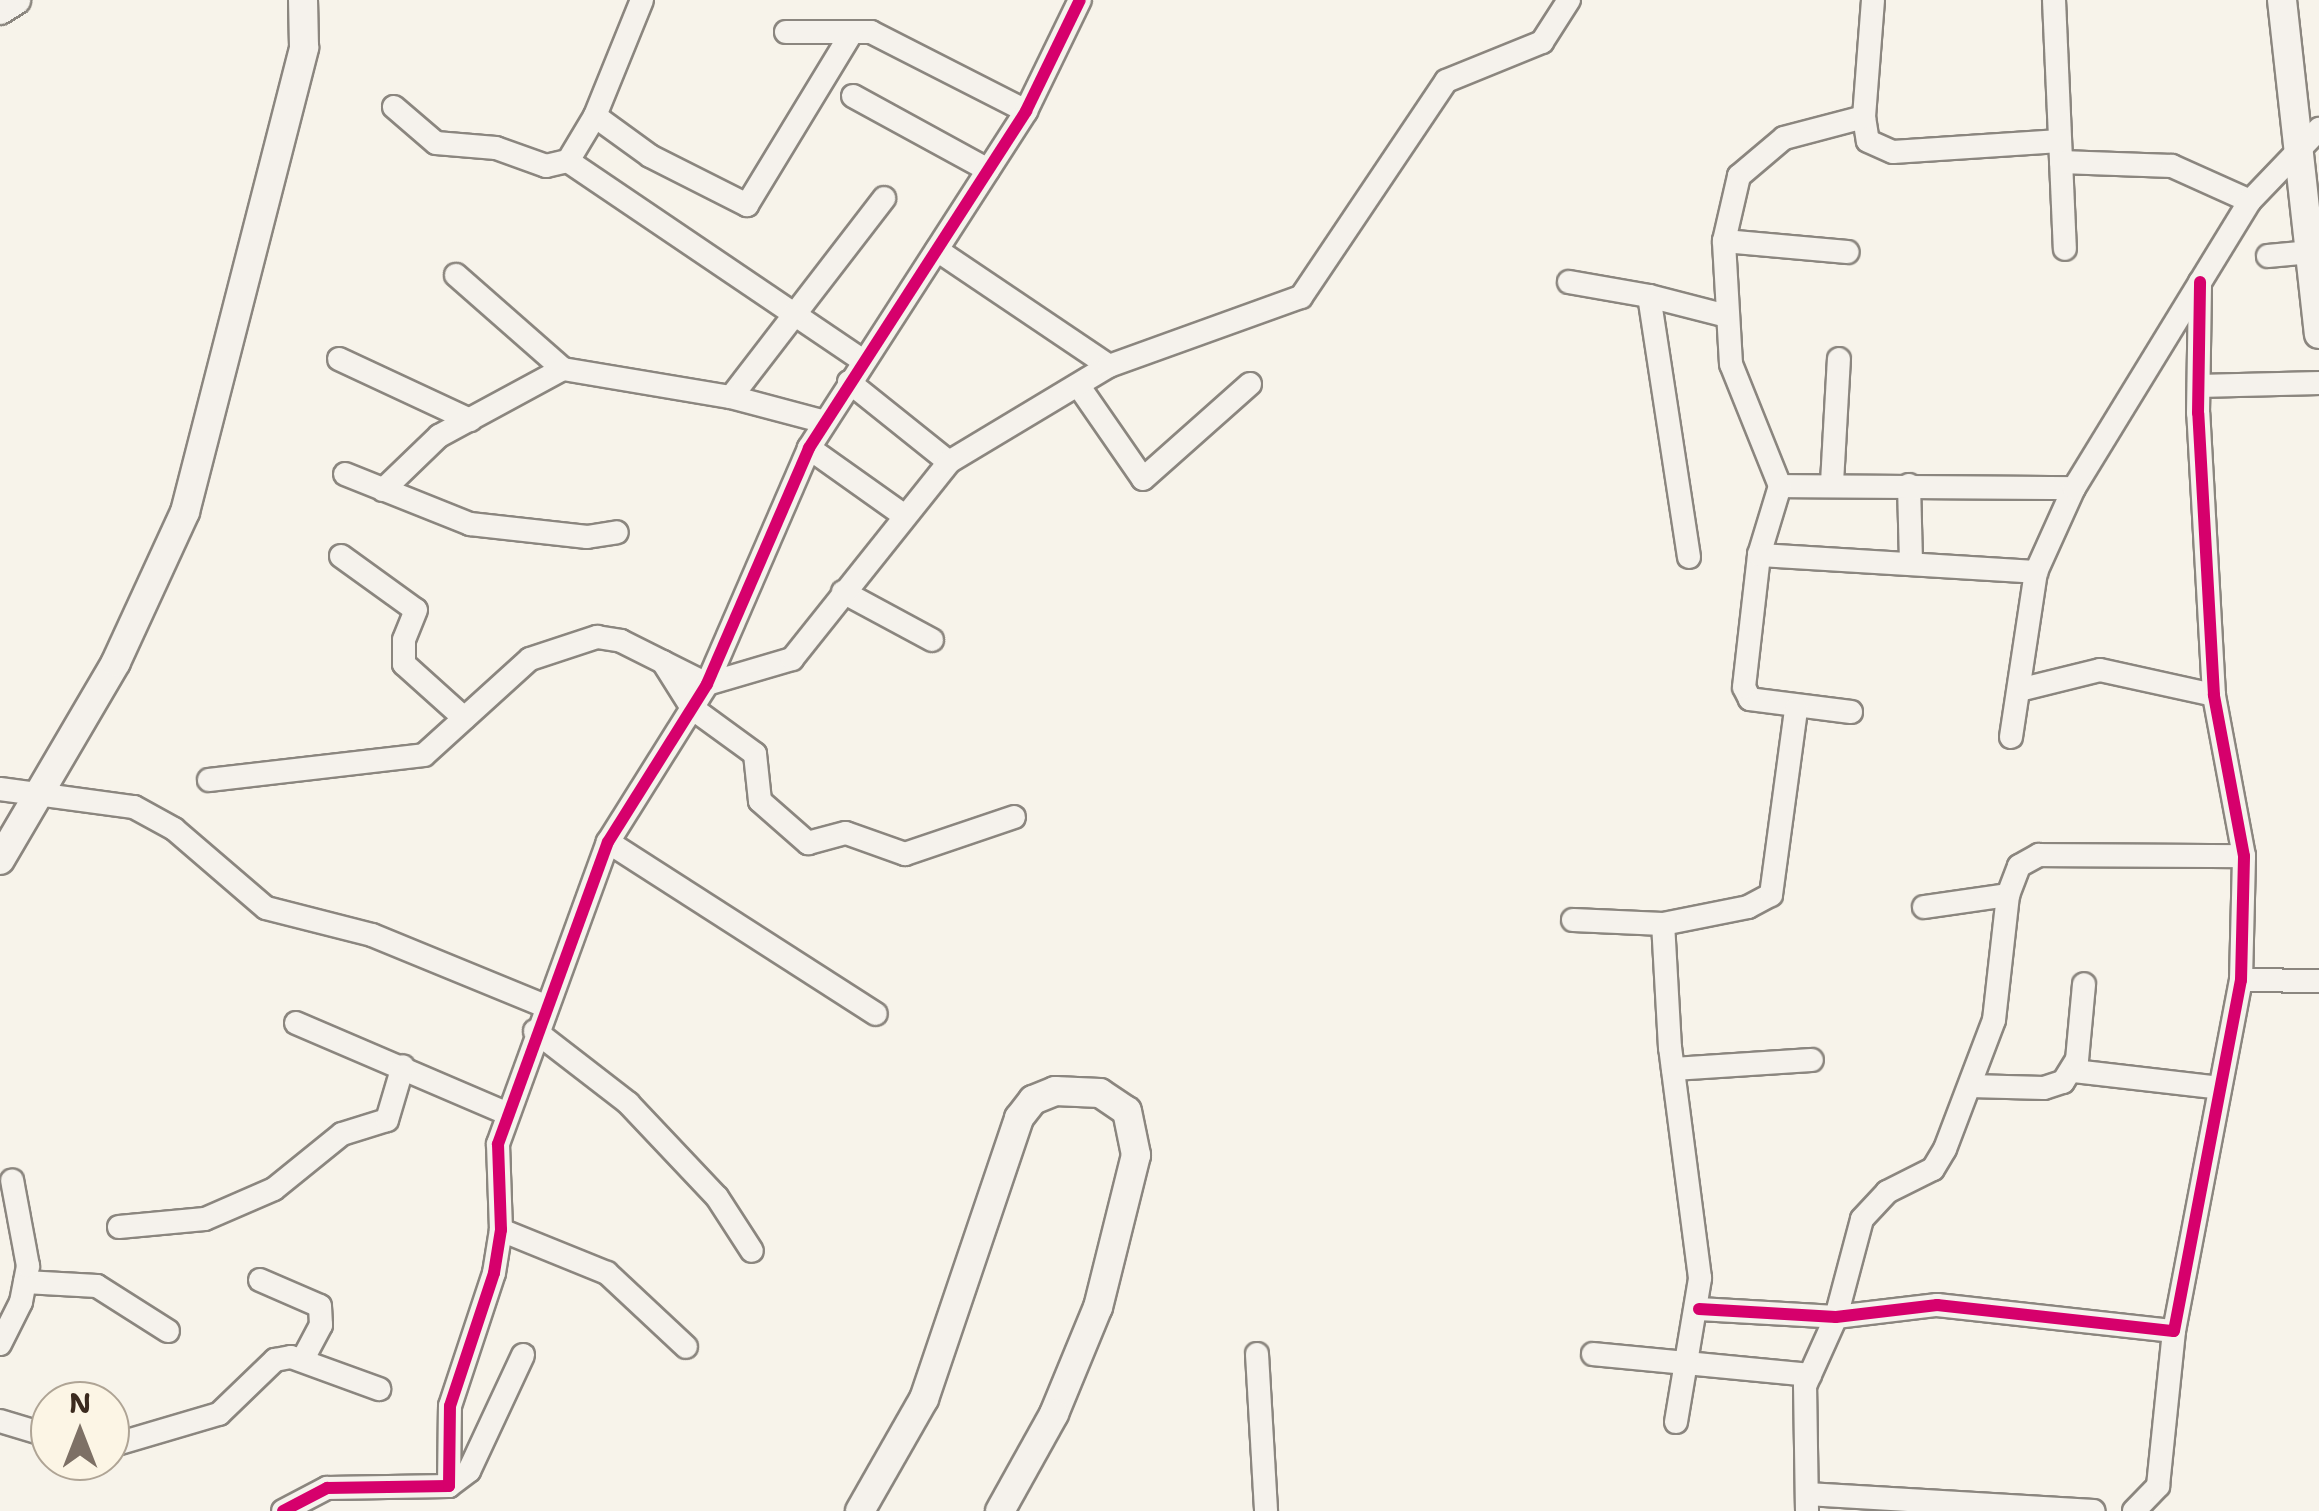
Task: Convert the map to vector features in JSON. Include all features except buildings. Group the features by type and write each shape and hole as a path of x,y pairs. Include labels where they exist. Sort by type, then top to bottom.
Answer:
{"street":[{"path":"0,10 16,0"},
{"path":"0,860 116,662 185,512 304,48 303,0"},
{"path":"394,108 436,143 496,148 546,166 568,161 595,116 642,0"},
{"path":"449,1486 450,1406 494,1273 501,1230 498,1144 535,1031 608,842 707,684 809,448 1026,111 1080,0"},
{"path":"209,780 424,755 530,658 572,642 621,640 707,684 792,658 902,514 949,462 1110,366 1302,297 1446,81 1542,42 1569,0"},
{"path":"1873,0 1864,116 1868,141 1893,152 2061,152 2172,166 2250,201"},
{"path":"2054,0 2065,249"},
{"path":"2282,0 2319,334"},
{"path":"786,32 871,32 1026,111"},
{"path":"595,116 650,156 747,205 852,32"},
{"path":"853,96 988,170"},
{"path":"1851,712 1796,710 1750,699 1744,687 1759,554 1780,486 1731,364 1724,241 1740,176 1784,138 1864,116"},
{"path":"2012,737 2036,572 2074,488 2250,201 2319,129"},
{"path":"568,161 863,362"},
{"path":"731,398 791,312 884,198"},
{"path":"1724,241 1848,252"},
{"path":"937,250 1110,366"},
{"path":"2268,256 2311,252"},
{"path":"456,275 564,369 731,398 825,422"},
{"path":"1569,282 1649,296 1727,316"},
{"path":"2134,1511 2158,1486 2174,1331 2241,980 2244,856 2214,694 2198,386 2200,282"},
{"path":"1649,296 1689,557"},
{"path":"340,359 470,420"},
{"path":"1832,483 1840,359"},
{"path":"383,490 439,436 564,369"},
{"path":"849,382 949,462"},
{"path":"2198,386 2319,383"},
{"path":"1078,385 1143,479 1250,384"},
{"path":"809,448 902,514"},
{"path":"345,474 470,524 587,538 617,532"},
{"path":"1780,486 1832,483 2074,488"},
{"path":"1909,484 1911,562"},
{"path":"1759,554 2036,572"},
{"path":"341,556 416,610 404,640 404,664 464,718"},
{"path":"843,592 932,640"},
{"path":"663,662 692,708 755,754 760,801 808,842 846,833 904,854 1014,818"},
{"path":"2018,690 2100,670 2214,694"},
{"path":"1573,920 1663,924 1748,907 1771,894 1796,710"},
{"path":"0,789 134,807 174,829 266,908 372,935 545,1006"},
{"path":"608,842 876,1014"},
{"path":"2093,1511 1807,1503 1810,1375 1836,1318 1862,1219 1886,1192 1933,1169 1970,1086 1994,1020 2008,896 2018,866 2039,855 2244,856"},
{"path":"1924,907 2008,896"},
{"path":"1663,924 1673,1069 1700,1310 1676,1422"},
{"path":"2241,980 2319,981"},
{"path":"2074,1072 2084,984"},
{"path":"296,1023 508,1114"},
{"path":"535,1031 628,1103 718,1197 752,1251"},
{"path":"1673,1069 1812,1060"},
{"path":"120,1227 205,1219 274,1189 342,1134 387,1120 403,1066"},
{"path":"1970,1086 2044,1088 2074,1072 2220,1088"},
{"path":"860,1511 924,1399 1019,1118 1033,1100 1055,1091 1100,1093 1128,1111 1136,1155 1098,1307 1054,1414 1000,1511"},
{"path":"0,1344 25,1282 26,1244 12,1180"},
{"path":"501,1230 607,1274 686,1347"},
{"path":"260,1280 320,1306 321,1324 302,1360"},
{"path":"25,1282 97,1286 168,1331"},
{"path":"1700,1310 1836,1318 1937,1305 2174,1331"},
{"path":"1256,1354 1266,1511"},
{"path":"1593,1354 1810,1375"},
{"path":"283,1511 326,1488 449,1486 469,1471 523,1355"},
{"path":"130,1440 219,1414 275,1360 302,1360 379,1389"},
{"path":"0,1421 30,1430"}],"cycle path":[{"path":"283,1511 327,1488 449,1486 450,1406 494,1273 501,1230 498,1144 608,842 707,684 809,448 1026,111 1080,0"},
{"path":"1699,1309 1836,1317 1937,1305 2174,1331 2241,980 2244,856 2214,695 2198,413 2200,282"}]}
